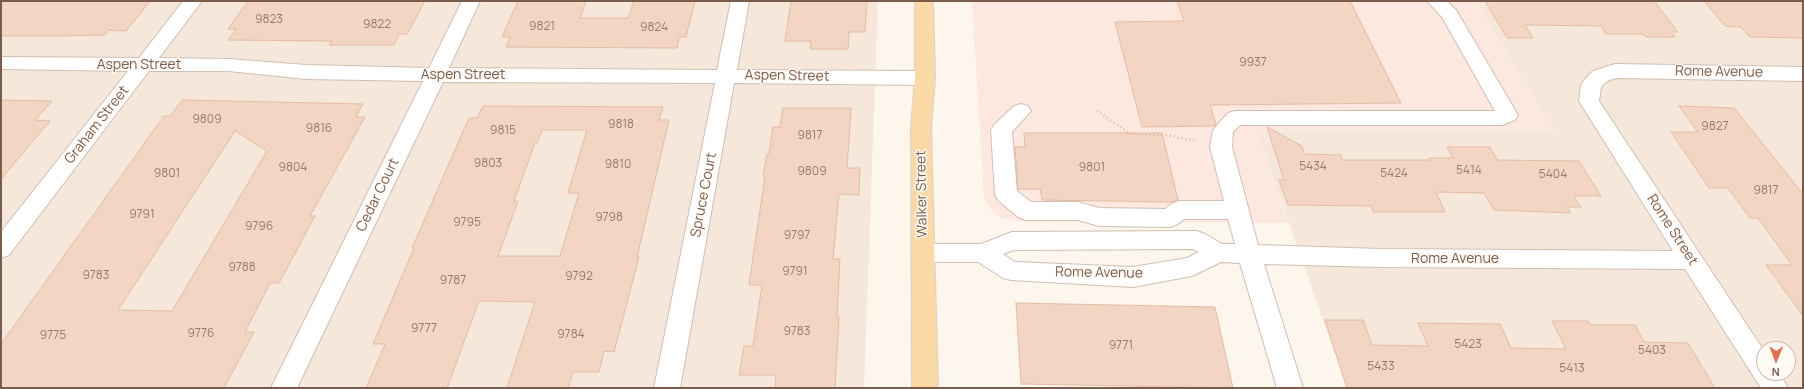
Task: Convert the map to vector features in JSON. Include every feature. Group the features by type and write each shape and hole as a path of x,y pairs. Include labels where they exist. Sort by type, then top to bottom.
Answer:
{"main road":[{"name":"Walker Street","path":"924,1 925,78 921,127 925,388"}],"street":[{"name":"Graham Street","path":"1,250 193,1"},
{"name":"Cedar Court","path":"284,388 471,1"},
{"name":"Spruce Court","path":"667,388 740,1"},
{"path":"1290,388 1249,254 1221,147 1223,130 1235,118 1502,118 1508,115 1449,14 1436,1"},
{"name":"Aspen Street","path":"1,63 229,65 306,72 436,75 925,78"},
{"name":"Rome Avenue","path":"1591,85 1600,76 1615,71 1803,74"},
{"name":"Rome Street","path":"1591,85 1589,101 1602,123 1756,360"},
{"path":"1021,112 1001,130 1006,194 1026,211 1078,211 1097,208 1238,210"},
{"name":"Rome Avenue","path":"923,253 982,253 1012,241 1197,240 1218,253 1381,258 1692,260"},
{"name":"Rome Avenue","path":"982,253 1011,271 1133,277 1192,267 1218,253"}],"path":[{"path":"1097,112 1131,134 1168,135 1221,147"}],"shaded area":[{"path":"1,1 878,1 864,388 1,388"},
{"path":"972,1 1475,1 1555,132 1256,130 1288,223 1015,221 1001,218 991,210 984,199"},
{"path":"1475,1 1803,1 1803,388 1347,388 1256,130 1555,132"}],"building":[{"path":"1,1 150,1 126,31 109,30 105,35 1,36"},
{"path":"248,1 425,1 407,34 399,34 394,45 329,45 332,41 228,40 236,29 228,29"},
{"path":"518,1 586,1 580,18 628,18 634,1 695,1 686,37 679,37 677,48 506,47 510,37 502,37"},
{"path":"791,1 867,1 865,32 849,32 848,49 810,49 811,41 785,41"},
{"path":"1177,1 1350,1 1401,103 1210,105 1216,124 1215,126 1142,127 1115,22 1184,21"},
{"path":"1485,1 1654,1 1678,32 1671,32 1675,37 1646,37 1644,34 1606,34 1601,26 1525,25 1533,38 1507,38"},
{"path":"1704,1 1803,1 1803,38 1750,37 1741,27 1725,26"},
{"path":"1,100 52,101 35,120 50,121 1,179"},
{"path":"182,100 363,104 356,117 365,117 310,216 315,216 279,283 270,283 245,332 254,332 224,388 1,388 1,344 164,116 170,116","holes":["235,131 267,151 172,311 118,310"]},
{"path":"483,106 663,107 659,120 669,120 637,257 639,257 614,352 604,351 599,372 573,372 568,388 507,388 535,302 479,301 447,388 366,388 385,344 373,344 414,248 412,248 469,118 477,118","holes":["542,130 587,130 568,193 579,193 560,256 498,256 518,201 514,201 535,143 537,143"]},
{"path":"1679,106 1734,108 1803,194 1803,316 1766,265 1792,265 1758,218 1750,218 1728,188 1709,188 1671,132 1698,132"},
{"path":"783,108 851,108 847,168 860,168 859,195 839,194 833,259 840,259 837,317 839,317 835,388 775,388 776,375 739,375 744,346 753,346 762,285 749,285 767,154 769,154 773,127 780,127"},
{"path":"1267,127 1302,146 1304,154 1341,155 1342,160 1430,160 1429,158 1453,158 1447,147 1490,147 1497,160 1579,161 1601,196 1574,196 1581,207 1567,207 1571,213 1494,210 1484,193 1436,192 1445,212 1373,212 1371,206 1288,205 1279,180 1284,180"},
{"path":"1024,133 1162,133 1178,200 1172,202 1042,200 1040,189 1018,189 1015,147 1025,147"},
{"path":"1016,303 1215,307 1233,388 1021,384"},
{"path":"1325,320 1363,320 1372,345 1428,346 1418,323 1500,324 1511,348 1566,349 1552,321 1588,321 1590,325 1635,325 1644,342 1688,343 1715,388 1347,388"}]}
